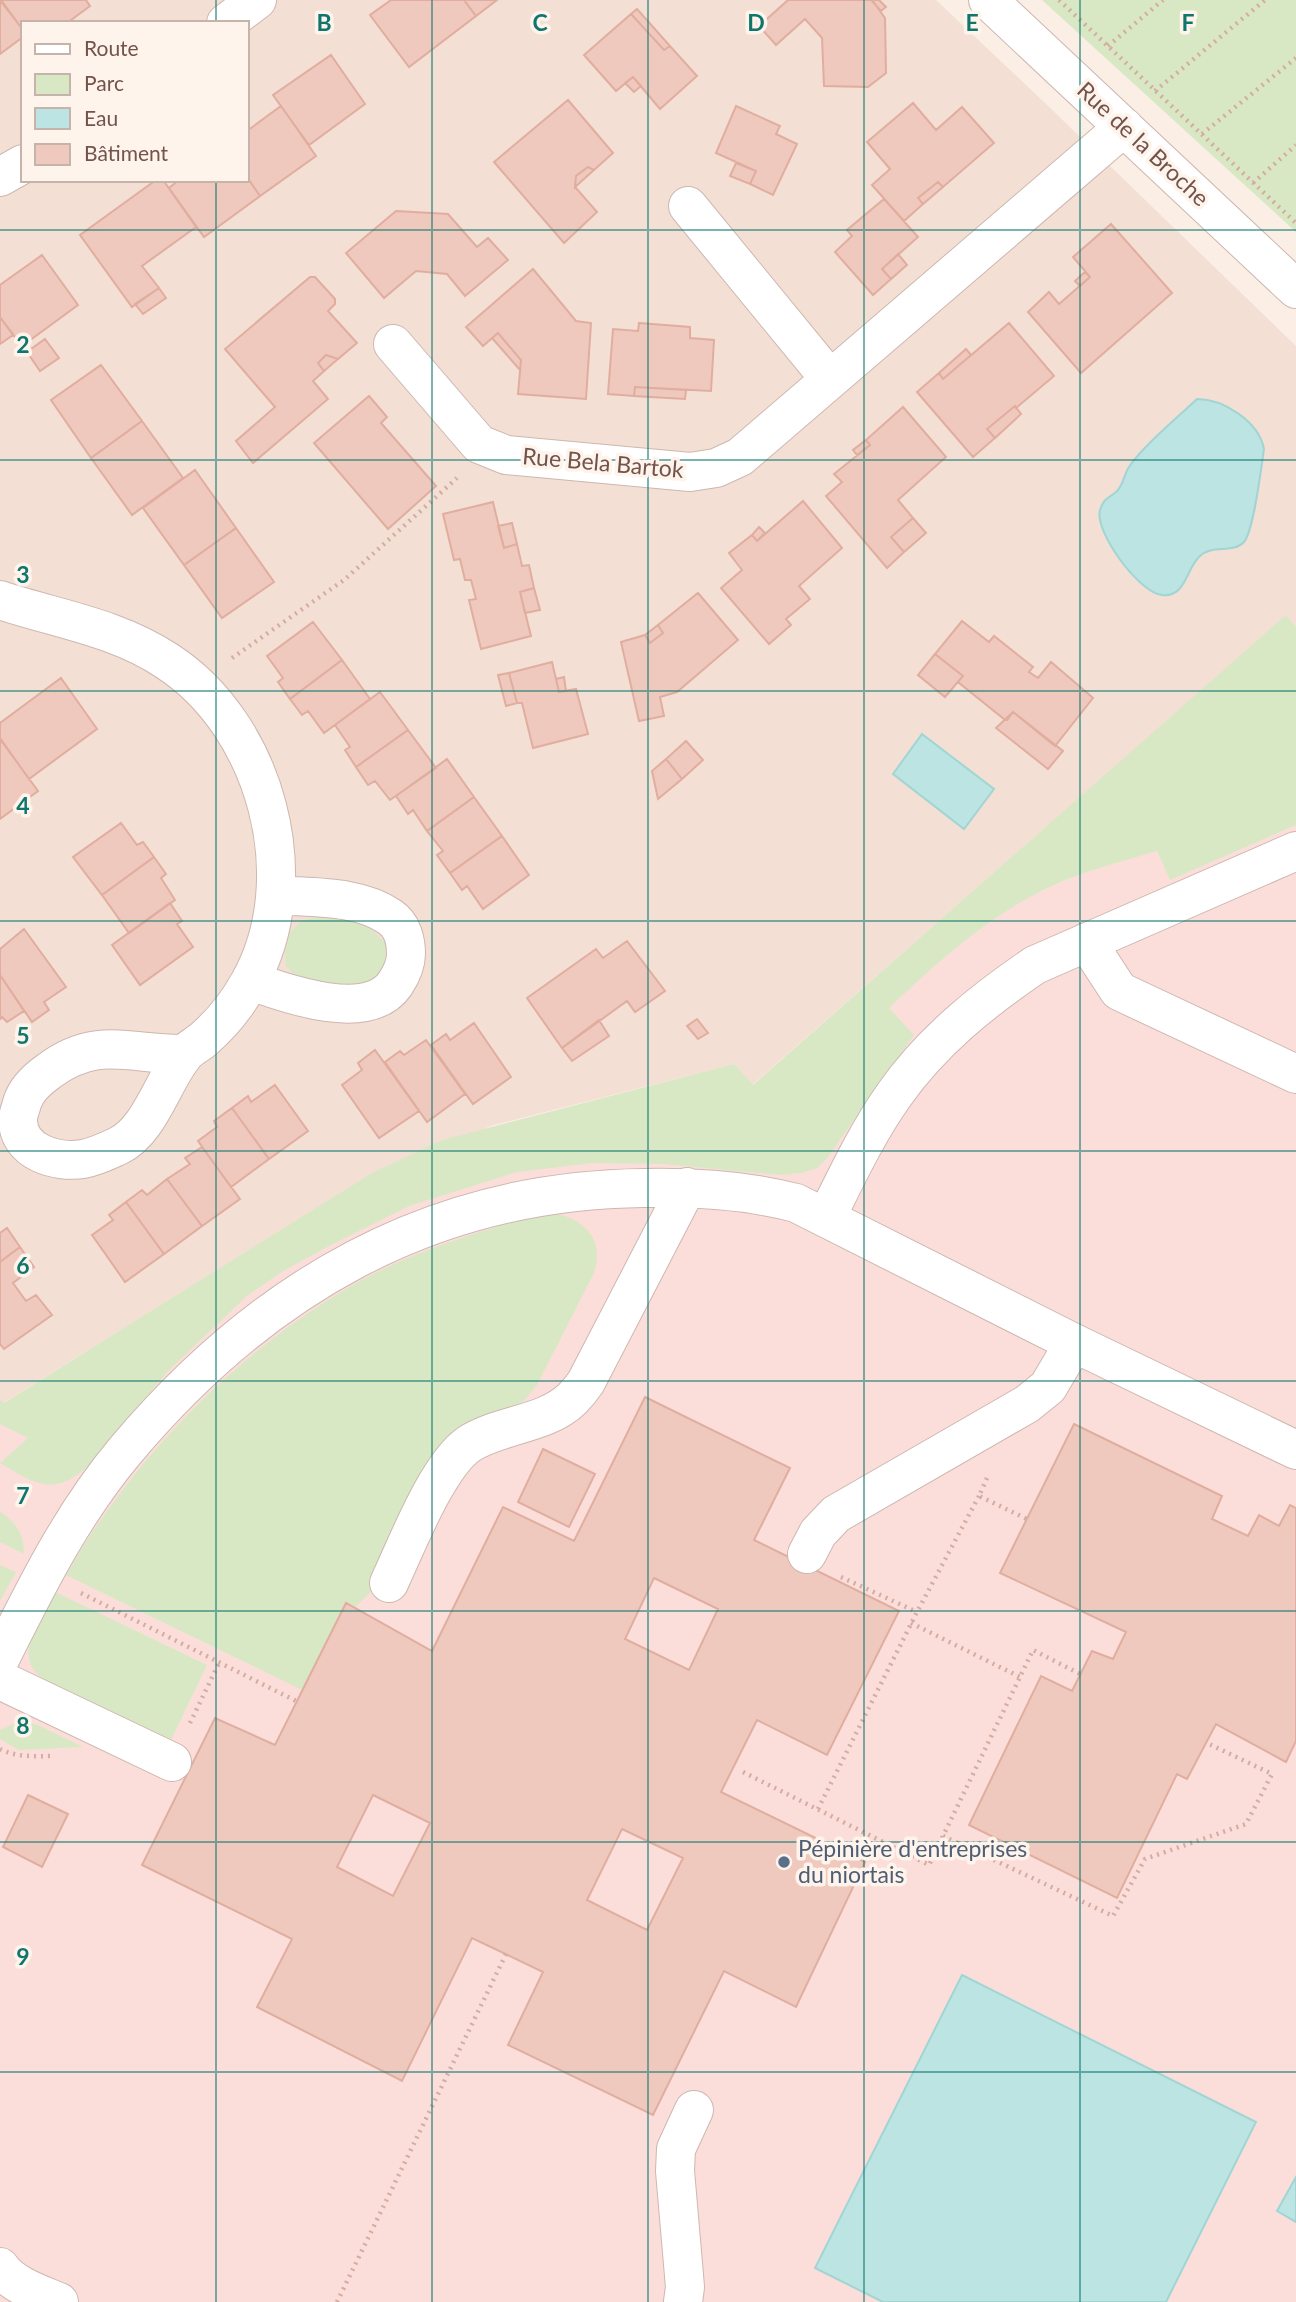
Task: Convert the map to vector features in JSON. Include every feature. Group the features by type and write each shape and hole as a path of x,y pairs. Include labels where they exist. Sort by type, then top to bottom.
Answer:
{"street":[{"path":"229,21 257,0"},
{"name":"Rue de la Broche","path":"988,0 1296,289"},
{"name":"Rue Bela Bartok","path":"393,344 479,444 489,450 506,455 690,472 716,468 740,457 1124,127"},
{"path":"0,177 21,165"},
{"path":"688,206 829,378"},
{"path":"3,607 75,620 130,640 167,661 197,683 220,710 245,750 266,797 276,847 276,895 267,938 250,981 235,1006 206,1037 184,1054"},
{"path":"826,1218 855,1160 894,1095 960,1021 997,991 1035,965 1296,850"},
{"path":"250,981 289,995 346,1003 374,1001 390,990 400,977 406,958 405,936 392,918 372,908 350,901 276,895"},
{"path":"1087,942 1119,991 1296,1074"},
{"path":"0,1659 42,1574 73,1522 125,1452 186,1386 255,1323 340,1266 397,1238 459,1215 532,1197 607,1188 687,1188 762,1194 796,1203 1074,1343 1296,1450"},
{"path":"389,1583 440,1476 452,1460 468,1445 487,1434 549,1413 571,1401 586,1382 687,1188"},
{"path":"807,1555 818,1533 836,1514 1027,1404 1048,1387 1074,1343"},
{"path":"0,1680 172,1762"},
{"path":"683,2302 685,2287 675,2171 676,2149 694,2110"},
{"path":"1,2272 31,2291 59,2302"}],"path":[{"path":"1108,46 1163,0"},
{"path":"1156,90 1265,0"},
{"path":"1062,1 1296,223"},
{"path":"1202,134 1296,58"},
{"path":"1253,183 1296,145"},
{"path":"197,683 344,580 489,450"},
{"path":"818,1809 911,1623 979,1496 999,1451 1001,1420"},
{"path":"979,1496 1027,1519"},
{"path":"807,1555 819,1567 917,1612"},
{"path":"42,1574 296,1701"},
{"path":"911,1623 1020,1677"},
{"path":"743,1772 929,1865 1033,1650 1080,1674"},
{"path":"172,1762 220,1661"},
{"path":"943,1836 1113,1916 1145,1859 1246,1824 1272,1774 1206,1743"},
{"path":"337,2302 506,1954"}],"shaded area":[{"path":"0,0 936,0 1296,346 1296,627 1286,616 752,1085 734,1064 490,1126 268,1239 3,1403 0,1399"},
{"path":"1286,615 1296,627 1296,2302 0,2302 0,1399 4,1403 372,1173 442,1140 734,1064 753,1085"}],"green space":[{"path":"1042,0 1296,0 1296,232"},
{"path":"1286,615 1296,627 1296,825 1170,880 1157,851 1099,868 1040,892 993,920 950,953 889,1008 914,1035 828,1157 817,1168 802,1173 780,1175 663,1164 593,1163 517,1172 409,1206 283,1271 247,1296 169,1370 86,1468 74,1477 63,1482 43,1484 0,1463 28,1438 0,1424 0,1399 4,1403 372,1173 442,1140 734,1064 753,1085"},
{"path":"316,917 337,918 363,924 386,944 385,966 372,983 353,988 297,978 286,966 285,953 290,932 301,921"},
{"path":"545,1212 569,1218 587,1230 596,1248 594,1273 537,1385 525,1400 509,1410 376,1587 354,1608 345,1604 302,1690 66,1575 95,1527 157,1448 223,1380 259,1350 335,1296 395,1263 437,1246"},
{"path":"0,1511 18,1529 24,1554 0,1542"},
{"path":"0,1565 16,1572 0,1601"},
{"path":"55,1592 207,1665 170,1742 57,1687 33,1669 29,1647 40,1618"},
{"path":"26,1722 83,1747 19,1750 0,1739 0,1730"}],"water":[{"path":"1197,399 1218,403 1239,414 1248,421 1261,439 1264,449 1257,498 1244,542 1234,548 1205,552 1195,561 1176,592 1162,595 1141,583 1120,559 1104,532 1100,510 1105,500 1119,488 1135,459"},
{"path":"922,734 994,789 964,829 893,774"},
{"path":"962,1975 1256,2122 1166,2302 883,2302 815,2268"},
{"path":"1296,2177 1296,2222 1277,2211"}],"building":[{"path":"0,0 21,27 21,38 0,54"},
{"path":"1,0 86,0 90,6 70,21 21,21 21,27"},
{"path":"391,0 464,0 476,16 409,67 370,15"},
{"path":"464,0 497,0 476,16"},
{"path":"788,0 872,0 885,18 886,73 868,87 824,86 822,38 805,19 776,45 759,26"},
{"path":"871,0 879,0 886,7 881,11"},
{"path":"637,9 670,46 664,50 631,14"},
{"path":"631,14 664,50 670,46 697,76 660,109 633,77 616,91 584,55"},
{"path":"331,55 365,104 309,145 273,95"},
{"path":"633,77 641,86 634,92 625,83"},
{"path":"568,100 613,153 594,170 588,167 576,176 575,187 597,212 564,243 494,162"},
{"path":"913,103 936,130 962,107 994,143 943,187 938,182 918,198 923,204 904,221 872,185 890,169 867,142"},
{"path":"281,106 316,156 260,196 248,178 248,130"},
{"path":"736,106 780,126 776,134 797,144 773,195 750,184 756,171 716,153"},
{"path":"736,163 756,171 750,184 730,176"},
{"path":"588,167 594,170 575,187 576,176"},
{"path":"248,178 260,196 204,237 169,188 176,182 248,182"},
{"path":"153,182 164,182 196,227 142,266 159,288 132,307 80,235"},
{"path":"938,182 943,187 923,204 918,198"},
{"path":"884,199 918,237 882,269 891,279 873,295 835,252 852,236 847,230"},
{"path":"396,211 448,214 477,247 488,238 508,260 465,296 447,274 416,271 384,298 346,253"},
{"path":"1111,224 1172,293 1081,373 1028,312 1049,292 1059,304 1090,277 1073,257"},
{"path":"898,254 907,265 891,279 882,269"},
{"path":"42,255 78,305 22,346 0,317 0,285"},
{"path":"533,269 576,321 591,323 586,399 518,394 521,360 498,333 483,346 466,327"},
{"path":"1085,272 1090,277 1080,286 1075,281"},
{"path":"310,277 315,277 335,299 335,304 328,311 357,343 338,359 326,355 318,363 324,371 313,381 328,399 253,463 236,441 275,407 225,349"},
{"path":"159,288 166,298 143,314 135,304"},
{"path":"0,317 13,335 0,344"},
{"path":"639,323 690,327 690,338 714,340 711,391 635,387 634,396 608,394 613,329 638,331"},
{"path":"1009,323 1054,376 987,429 995,438 973,457 917,392 939,373 943,379"},
{"path":"498,333 521,360 520,370 492,338"},
{"path":"45,339 59,358 40,371 27,352"},
{"path":"966,349 971,355 943,379 939,373"},
{"path":"326,355 338,359 324,371 318,363"},
{"path":"101,365 142,421 91,458 51,400"},
{"path":"635,387 686,390 685,399 634,396"},
{"path":"369,396 387,417 381,423 436,486 388,529 314,443"},
{"path":"1015,406 1021,414 995,438 987,429"},
{"path":"903,407 946,457 898,500 913,518 891,537 904,552 887,568 826,496 842,482 834,474 870,445 866,440"},
{"path":"142,421 183,478 132,515 91,458"},
{"path":"866,440 870,445 857,455 853,450"},
{"path":"195,470 236,528 184,565 143,508"},
{"path":"803,501 842,548 799,586 810,599 786,619 791,625 769,644 721,588 742,570 729,553 752,535 757,541"},
{"path":"493,502 504,548 517,544 522,566 529,565 534,588 520,592 531,636 481,649 469,600 476,599 471,580 465,580 460,559 454,560 443,514"},
{"path":"913,518 926,533 904,552 891,537"},
{"path":"512,523 517,544 504,548 498,526"},
{"path":"759,527 765,533 757,541 752,535"},
{"path":"236,528 274,582 222,618 184,565"},
{"path":"534,588 540,610 525,613 520,592"},
{"path":"698,593 738,640 677,692 660,697 664,716 639,721 621,642 645,635 650,643 663,633 658,625"},
{"path":"962,621 989,642 994,636 1033,667 1029,672 1038,678 1051,662 1093,698 1055,746 1013,712 1007,720 1004,719 958,682 963,676 935,654"},
{"path":"313,622 342,660 290,699 278,682 283,678 267,656"},
{"path":"658,625 663,633 650,643 645,635"},
{"path":"935,654 963,676 945,697 918,675"},
{"path":"342,660 370,699 324,733 308,711 302,715 290,699"},
{"path":"552,662 559,692 576,689 588,734 533,748 522,703 517,703 509,673"},
{"path":"509,673 517,703 506,706 498,675"},
{"path":"564,677 566,691 559,692 556,679"},
{"path":"61,678 97,729 29,779 0,738 0,723"},
{"path":"380,692 408,730 356,767 345,750 350,747 335,725"},
{"path":"1013,712 1063,751 1048,769 996,728"},
{"path":"408,730 436,768 390,800 375,781 368,785 356,767"},
{"path":"0,739 38,791 0,819"},
{"path":"686,741 703,760 682,779 666,759"},
{"path":"447,759 474,797 427,831 413,810 408,814 396,796"},
{"path":"666,759 682,779 658,799 652,771"},
{"path":"474,797 502,836 450,873 437,855 443,851 427,831"},
{"path":"121,823 137,845 143,842 154,857 102,895 73,857"},
{"path":"502,836 529,875 483,909 467,886 462,890 450,873"},
{"path":"154,857 166,874 161,878 175,900 129,933 102,895"},
{"path":"170,903 182,921 177,924 193,947 140,985 112,945"},
{"path":"24,929 66,987 44,1002 49,1010 32,1022 0,975 0,949"},
{"path":"627,941 665,991 635,1012 627,1001 562,1048 527,998 596,949 603,958"},
{"path":"0,975 24,1011 7,1022 2,1017 0,1019"},
{"path":"697,1019 708,1033 698,1039 687,1026"},
{"path":"599,1020 609,1036 572,1061 562,1048"},
{"path":"474,1023 511,1077 473,1104 431,1045 446,1034 450,1040"},
{"path":"426,1040 465,1094 427,1122 385,1062 400,1051 404,1055"},
{"path":"375,1050 419,1111 379,1138 342,1085 362,1070 358,1063"},
{"path":"275,1085 308,1131 269,1159 232,1108 248,1096 251,1102"},
{"path":"232,1108 269,1159 231,1187 198,1141 217,1127 214,1121"},
{"path":"202,1147 240,1199 202,1226 167,1179 190,1164 185,1158"},
{"path":"167,1179 202,1226 164,1254 126,1202 142,1190 147,1195"},
{"path":"126,1202 164,1254 125,1282 92,1235 113,1220 109,1215"},
{"path":"7,1228 20,1247 0,1262 0,1233"},
{"path":"20,1247 34,1267 13,1283 26,1301 36,1295 52,1315 4,1349 0,1344 0,1262"},
{"path":"645,1397 790,1468 754,1540 899,1611 827,1755 757,1720 721,1792 865,1862 796,2007 724,1971 653,2115 508,2045 543,1972 472,1938 402,2081 257,2007 292,1939 142,1865 215,1718 275,1745 346,1603 432,1651 503,1507 574,1541","holes":["654,1578 718,1609 689,1670 625,1639","373,1795 430,1823 393,1896 337,1867","622,1829 683,1858 647,1930 587,1900"]},
{"path":"1074,1424 1222,1496 1212,1519 1248,1536 1259,1515 1279,1526 1290,1505 1296,1508 1296,1741 1286,1762 1216,1724 1187,1779 1177,1774 1117,1898 969,1825 1041,1676 1072,1691 1092,1651 1113,1659 1126,1632 1000,1573"},
{"path":"543,1449 595,1474 569,1527 518,1502"},
{"path":"28,1795 68,1814 42,1867 3,1847"}],"place":[{"name":"Pépinière d'entreprises du niortais","path":"784,1862"}]}
